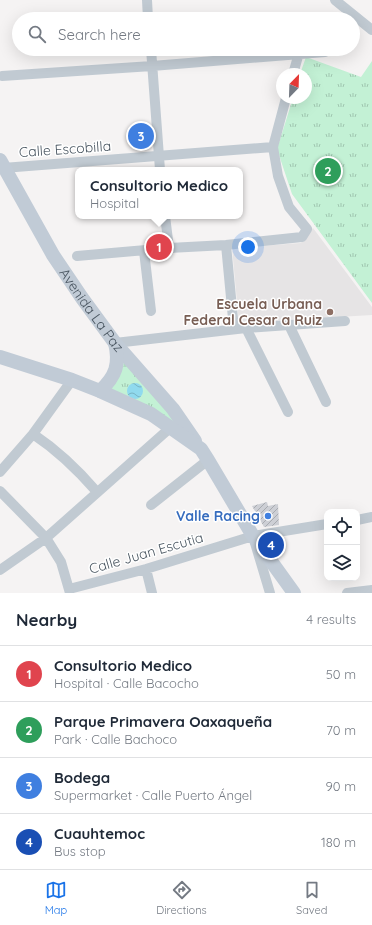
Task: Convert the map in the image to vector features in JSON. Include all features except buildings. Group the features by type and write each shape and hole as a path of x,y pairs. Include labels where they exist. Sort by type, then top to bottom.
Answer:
{"main road":[{"name":"Avenida La Paz","path":"1,165 53,255 82,298 115,342 173,409 205,454 253,536 294,593"},
{"path":"100,391 110,382 115,371 118,353 115,342"},
{"path":"0,357 72,380 151,414 205,454"}],"street":[{"path":"147,0 148,12"},
{"path":"335,0 350,12"},
{"path":"360,20 372,30"},
{"path":"151,56 160,167"},
{"path":"2,76 152,66 265,56"},
{"path":"295,68 298,56"},
{"path":"77,256 169,248 226,246 302,237 307,228 289,207 278,176 273,147 284,104"},
{"name":"Calle Escobilla","path":"1,165 159,156 273,147"},
{"path":"166,219 169,248"},
{"path":"226,246 234,329"},
{"path":"144,251 151,311"},
{"path":"115,342 234,329 345,321"},
{"path":"289,325 326,402"},
{"path":"246,328 288,412"},
{"path":"0,472 33,434 72,380"},
{"path":"0,570 46,538 170,428"},
{"path":"33,434 78,471 98,492"},
{"path":"152,505 205,454"},
{"path":"0,491 46,538 61,562 70,591"},
{"path":"360,519 372,517"},
{"name":"Calle Juan Escutia","path":"70,591 146,570 253,536 324,524"},
{"path":"253,536 270,593"},
{"path":"146,570 152,593"},
{"path":"347,593 372,590"}],"shaded area":[{"path":"313,228 372,307 372,315 239,323 232,248 301,243"}],"green space":[{"path":"306,57 361,77 372,61 372,303 292,194 277,149 291,104 312,104 312,68 302,68"},
{"path":"124,358 183,430 99,394"}],"water":[{"path":"132,383 138,383 143,388 141,397 138,399 132,399 127,394 127,388"}],"place":[{"name":"Bodega","path":"141,136"},
{"name":"Parque Primavera Oaxaqueña","path":"328,171"},
{"name":"Consultorio Medico","path":"159,247"},
{"name":"Escuela Urbana Federal Cesar a Ruiz","path":"330,312"},
{"name":"Valle Racing","path":"268,516"},
{"name":"Cuauhtemoc","path":"271,545"}]}
